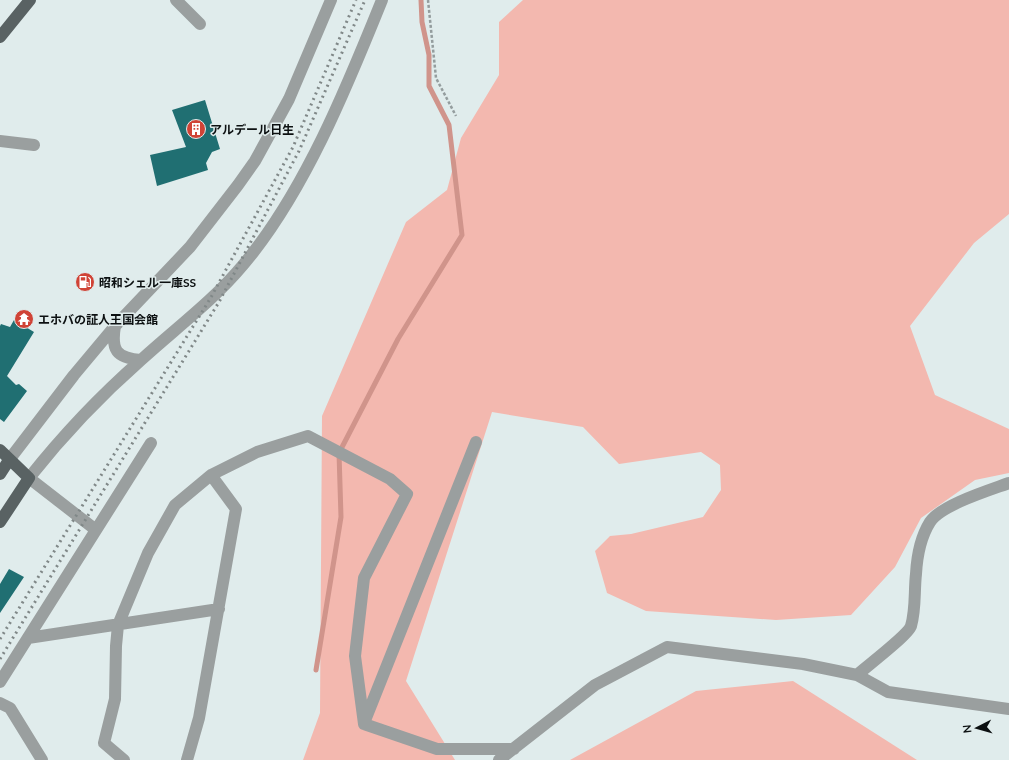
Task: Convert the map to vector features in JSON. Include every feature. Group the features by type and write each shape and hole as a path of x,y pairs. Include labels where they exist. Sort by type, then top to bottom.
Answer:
{"main road":[{"path":"0,37 30,0"},
{"path":"0,450 29,478 0,522"},
{"path":"0,474 9,460"}],"street":[{"path":"176,0 200,24"},
{"path":"96,530 29,478 80,418 141,360 219,292 244,264 276,220 296,186 330,119 382,0"},
{"path":"9,460 74,374 115,326 190,247 218,212 255,160 289,99 327,2"},
{"path":"0,141 34,145"},
{"path":"115,326 113,338 114,346 118,352 130,359 141,360"},
{"path":"124,760 104,743 115,698 118,626 148,554 175,505 211,475 257,452 308,436 390,478 407,494 364,578 356,656 364,724"},
{"path":"364,724 476,442"},
{"path":"0,682 150,443"},
{"path":"187,760 199,718 236,509 211,475"},
{"path":"857,675 910,627 916,596 919,546 931,521 945,510 980,493 1009,483"},
{"path":"28,638 118,626 219,609"},
{"path":"499,760 595,685 667,647 803,664 857,675 888,692 1009,709"},
{"path":"0,703 10,708 42,760"},
{"path":"364,724 438,749 514,749"}],"path":[{"path":"428,0 436,78 456,116"}],"shaded area":[{"path":"523,0 1009,0 1009,214 974,243 910,326 935,395 1009,429 1009,473 975,480 921,518 895,567 851,615 776,620 646,611 607,593 595,551 610,536 631,534 703,517 721,490 720,465 701,452 619,464 583,427 492,412 406,681 455,760 303,760 320,713 322,416 406,222 447,190 461,138 499,75 499,22"},
{"path":"793,681 917,760 570,760 696,691"}],"building":[{"name":"アルデール日生","path":"205,100 220,149 212,152 206,163 208,170 157,186 150,155 186,147 172,110"},
{"path":"14,320 34,332 7,376 16,385 19,384 27,391 4,422 0,419 0,326 1,324 10,327"},
{"path":"9,569 24,577 0,613 0,584"}],"waterway":[{"path":"316,670 341,517 339,453 398,339 462,235 449,125 429,86 429,55 422,22 421,0"}],"railway":[{"path":"0,639 210,299 293,147 356,0"},
{"path":"0,659 219,302 299,151 365,0"}],"place":[{"name":"アルデール日生","path":"196,129"},
{"name":"昭和シェル一庫SS","path":"85,282"},
{"name":"エホバの証人王国会館","path":"24,319"}]}
